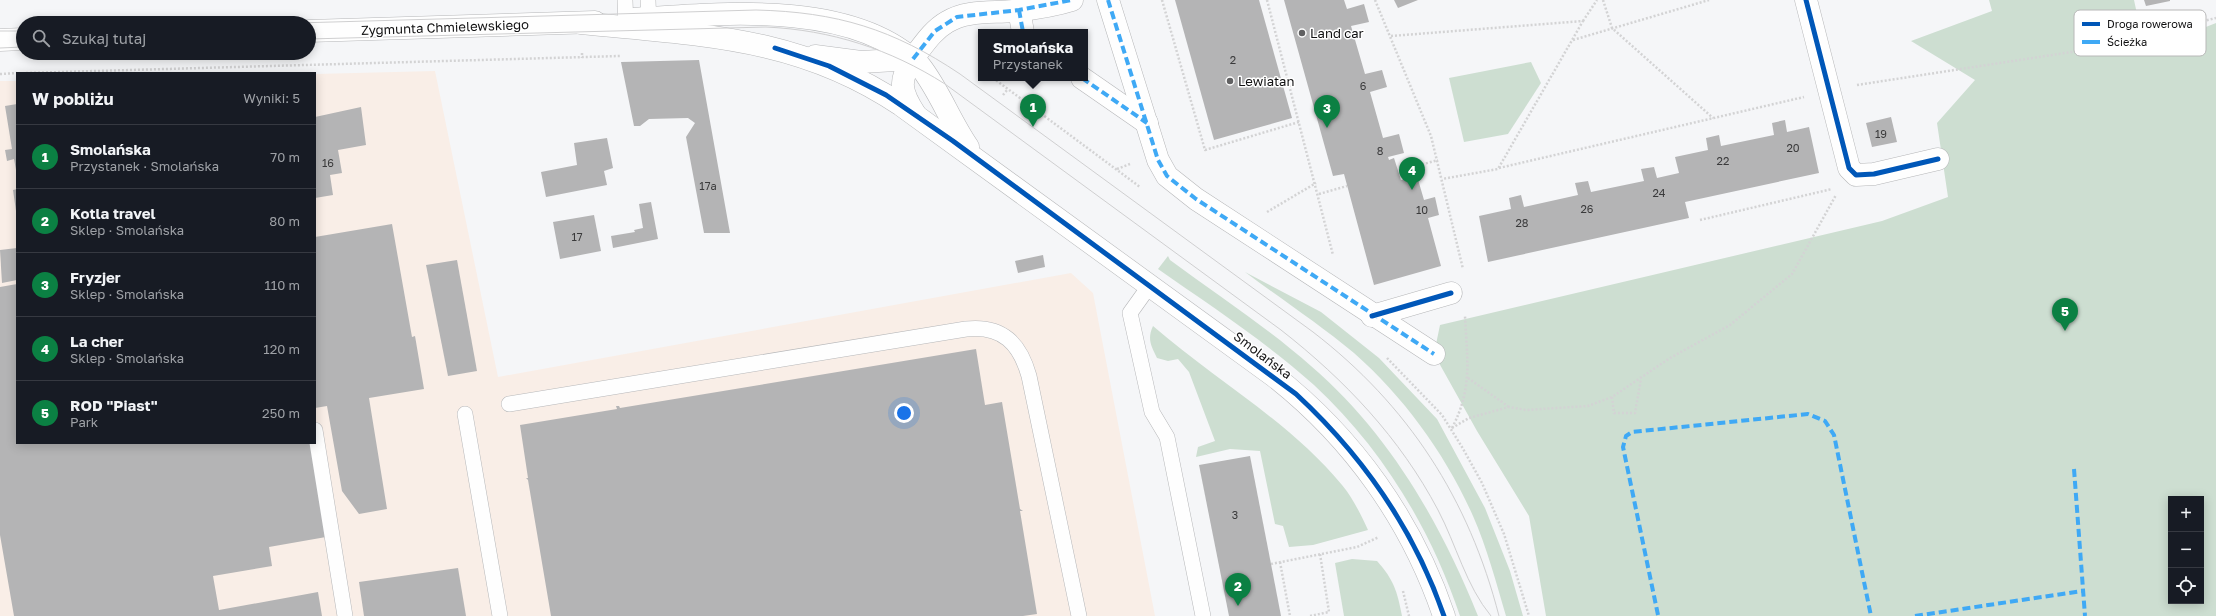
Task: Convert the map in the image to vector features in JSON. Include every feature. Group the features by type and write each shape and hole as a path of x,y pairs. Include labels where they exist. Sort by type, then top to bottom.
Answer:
{"street":[{"path":"913,59 935,30 952,19 964,15 1019,10 1051,2 1072,0"},
{"path":"1108,0 1154,152 1167,176 1185,192 1241,227 1372,316 1434,354"},
{"path":"1806,0 1849,168 1856,175 1874,174 1938,159"},
{"name":"Zygmunta Chmielewskiego","path":"316,31 581,23 625,16 756,10 821,14 862,25 889,40 913,59 930,81 954,124 979,160"},
{"path":"1019,10 1022,29"},
{"name":"Zygmunta Chmielewskiego","path":"648,16 730,39 843,61 869,62 913,59"},
{"path":"0,40 16,39"},
{"name":"Zygmunta Chmielewskiego","path":"775,48 817,61 848,74 886,95 915,114 979,160"},
{"name":"Zygmunta Chmielewskiego","path":"913,59 905,71 902,85 905,97 915,114"},
{"path":"1086,81 1146,123"},
{"name":"Smolańska","path":"979,160 1285,385 1316,413 1346,444 1384,493 1404,524 1430,579 1444,616"},
{"path":"1372,316 1458,301"}],"lane":[{"path":"1150,285 1130,313 1152,412 1167,436 1203,616"},
{"path":"509,404 966,329 986,329 996,332 1012,342 1019,350 1025,362 1079,616"},
{"path":"465,414 500,616"},
{"path":"316,436 345,616"}],"path":[{"path":"1162,0 1205,150 1299,122"},
{"path":"1267,0 1319,194 1344,297"},
{"path":"1376,0 1431,136 1438,160 1463,270"},
{"path":"1498,169 1583,21 1597,0"},
{"path":"1603,0 1612,28 1713,118"},
{"path":"1572,40 1708,0"},
{"path":"2206,21 2216,18"},
{"path":"1391,36 1583,21"},
{"path":"1852,86 2074,52"},
{"path":"582,53 582,58"},
{"path":"63,72 626,56"},
{"path":"0,74 16,73"},
{"path":"997,81 1007,90 1141,188"},
{"path":"1003,95 1007,90"},
{"path":"1442,178 1498,169 1810,96"},
{"path":"1398,171 1438,160"},
{"path":"1241,227 1316,183"},
{"path":"1319,194 1347,186"},
{"path":"1700,220 1833,189"},
{"path":"1468,378 1509,407 1526,410 1588,406 1612,397 1641,379 1670,358 1730,325 1792,274 1837,194"},
{"path":"1452,428 1462,409 1468,378 1458,301"},
{"path":"1382,354 1434,406 1452,428 1497,516 1514,562 1529,616"},
{"path":"1612,397 1614,413 1635,413 1641,379"},
{"path":"1452,428 1469,418 1509,407"},
{"path":"1271,564 1357,547 1386,534"},
{"path":"1310,616 1329,612 1320,554"},
{"path":"1280,562 1290,616"},
{"path":"1402,586 1409,616"}],"shaded area":[{"path":"435,71 498,377 1071,273 1093,293 1155,616 0,616 0,81 16,81 16,444 316,444 316,74"}],"green space":[{"path":"1989,0 2134,0 2136,10 2074,10 2074,56 2206,56 2206,27 2216,23 2216,616 1546,616 1529,516 1477,431 1434,354 1440,325 1882,221 1948,197 1937,123 1975,80 1911,41 1992,11"},
{"path":"1531,62 1541,83 1508,134 1464,142 1449,78"},
{"path":"1168,256 1170,260 1259,325 1311,366 1339,392 1365,420 1410,481 1429,513 1447,547 1478,616 1460,616 1435,552 1419,521 1402,492 1382,463 1339,409 1296,369 1277,354 1158,269"},
{"path":"1245,272 1321,312 1379,358 1437,419 1485,508 1510,571 1523,616 1506,616 1483,540 1473,516 1437,449 1407,408 1372,370 1341,342"},
{"path":"1153,326 1299,441 1321,462 1350,495 1368,530 1313,545 1289,547 1283,526 1275,524 1260,451 1230,449 1196,457 1198,447 1215,441 1189,372 1178,359 1168,361 1157,358 1150,342 1150,335"},
{"path":"1352,559 1377,561 1394,586 1402,616 1344,616 1335,563"}],"building":[{"path":"1175,0 1259,0 1292,118 1214,140"},
{"path":"1284,0 1344,0 1347,9 1364,4 1369,22 1351,26 1365,74 1382,70 1387,87 1370,92 1383,138 1399,134 1404,153 1388,157 1389,160 1394,158 1401,180 1417,176 1424,200 1435,197 1439,215 1428,218 1441,266 1374,285 1344,174 1333,176"},
{"path":"1394,0 1418,0 1398,8"},
{"path":"2144,0 2170,0 2170,1 2146,6"},
{"path":"699,60 730,233 704,233 686,137 695,123 688,118 649,119 640,126 634,126 621,62"},
{"path":"16,104 16,170 14,159 7,161 5,150 12,149 5,106"},
{"path":"361,107 366,145 338,150 342,173 330,175 333,195 316,198 316,117"},
{"path":"1891,117 1897,142 1872,147 1866,123"},
{"path":"1785,120 1787,132 1809,127 1819,173 1685,202 1689,218 1488,262 1479,216 1511,209 1509,198 1521,195 1524,207 1578,195 1575,183 1588,181 1591,192 1644,181 1641,169 1654,167 1657,178 1679,173 1675,157 1708,150 1706,138 1719,135 1721,146 1774,135 1772,123"},
{"path":"607,138 613,168 604,171 607,185 546,197 541,172 577,165 574,143"},
{"path":"16,189 16,211 13,190"},
{"path":"651,202 658,239 613,248 611,236 635,232 634,230 643,228 639,204"},
{"path":"594,215 601,251 560,259 553,222"},
{"path":"392,224 412,337 415,336 424,389 369,398 387,509 359,514 342,491 327,406 316,408 316,237"},
{"path":"16,248 16,280 2,283 0,250"},
{"path":"1043,255 1045,267 1018,273 1015,261"},
{"path":"457,260 477,371 448,376 426,265"},
{"path":"16,284 16,444 310,444 326,537 269,547 272,566 213,576 219,610 318,592 322,616 14,616 0,535 0,287"},
{"path":"976,349 985,405 1002,402 1020,509 1023,511 1020,511 1037,614 1023,616 551,616 528,480 526,478 528,478 520,425 617,409 616,406 619,406 620,408"},
{"path":"1250,456 1281,616 1229,616 1199,465"},
{"path":"458,568 466,616 364,616 359,582"}],"tram line":[{"path":"316,22 756,10 785,11 838,19 863,26 911,45 960,74 1313,332 1347,360 1378,391 1406,423 1452,494 1471,533 1486,573 1499,616"},
{"path":"316,39 766,27 814,32 837,37 881,51 903,61 945,84 1281,330 1327,369 1369,412 1388,435 1423,484 1438,510 1475,592 1491,616"},
{"path":"0,31 16,31"},
{"path":"0,48 16,47"}],"marked path":[{"path":"913,59 935,31 957,17 1019,10 1072,0"},
{"path":"1108,0 1158,160 1167,176 1196,199 1434,354"},
{"path":"1019,10 1022,29"},
{"path":"1086,81 1147,123"},
{"path":"1658,615 1623,447 1626,436 1632,432 1808,414 1825,421 1834,435 1871,616"},
{"path":"2074,469 2085,616"},
{"path":"1915,616 2082,591"}],"cycle path":[{"path":"1806,0 1849,168 1856,175 1874,174 1938,159"},
{"path":"775,48 829,66 886,95 953,141 1296,394 1343,443 1384,496 1418,553 1444,616"},
{"path":"1372,316 1451,293"}],"place":[{"name":"Land car","path":"1302,33"},
{"name":"Lewiatan","path":"1230,81"},
{"name":"Smolańska","path":"1033,127"},
{"name":"Fryzjer","path":"1327,128"},
{"name":"La cher","path":"1412,190"},
{"name":"ROD \"Piast\"","path":"2065,331"},
{"name":"Kotla travel","path":"1238,606"}]}
